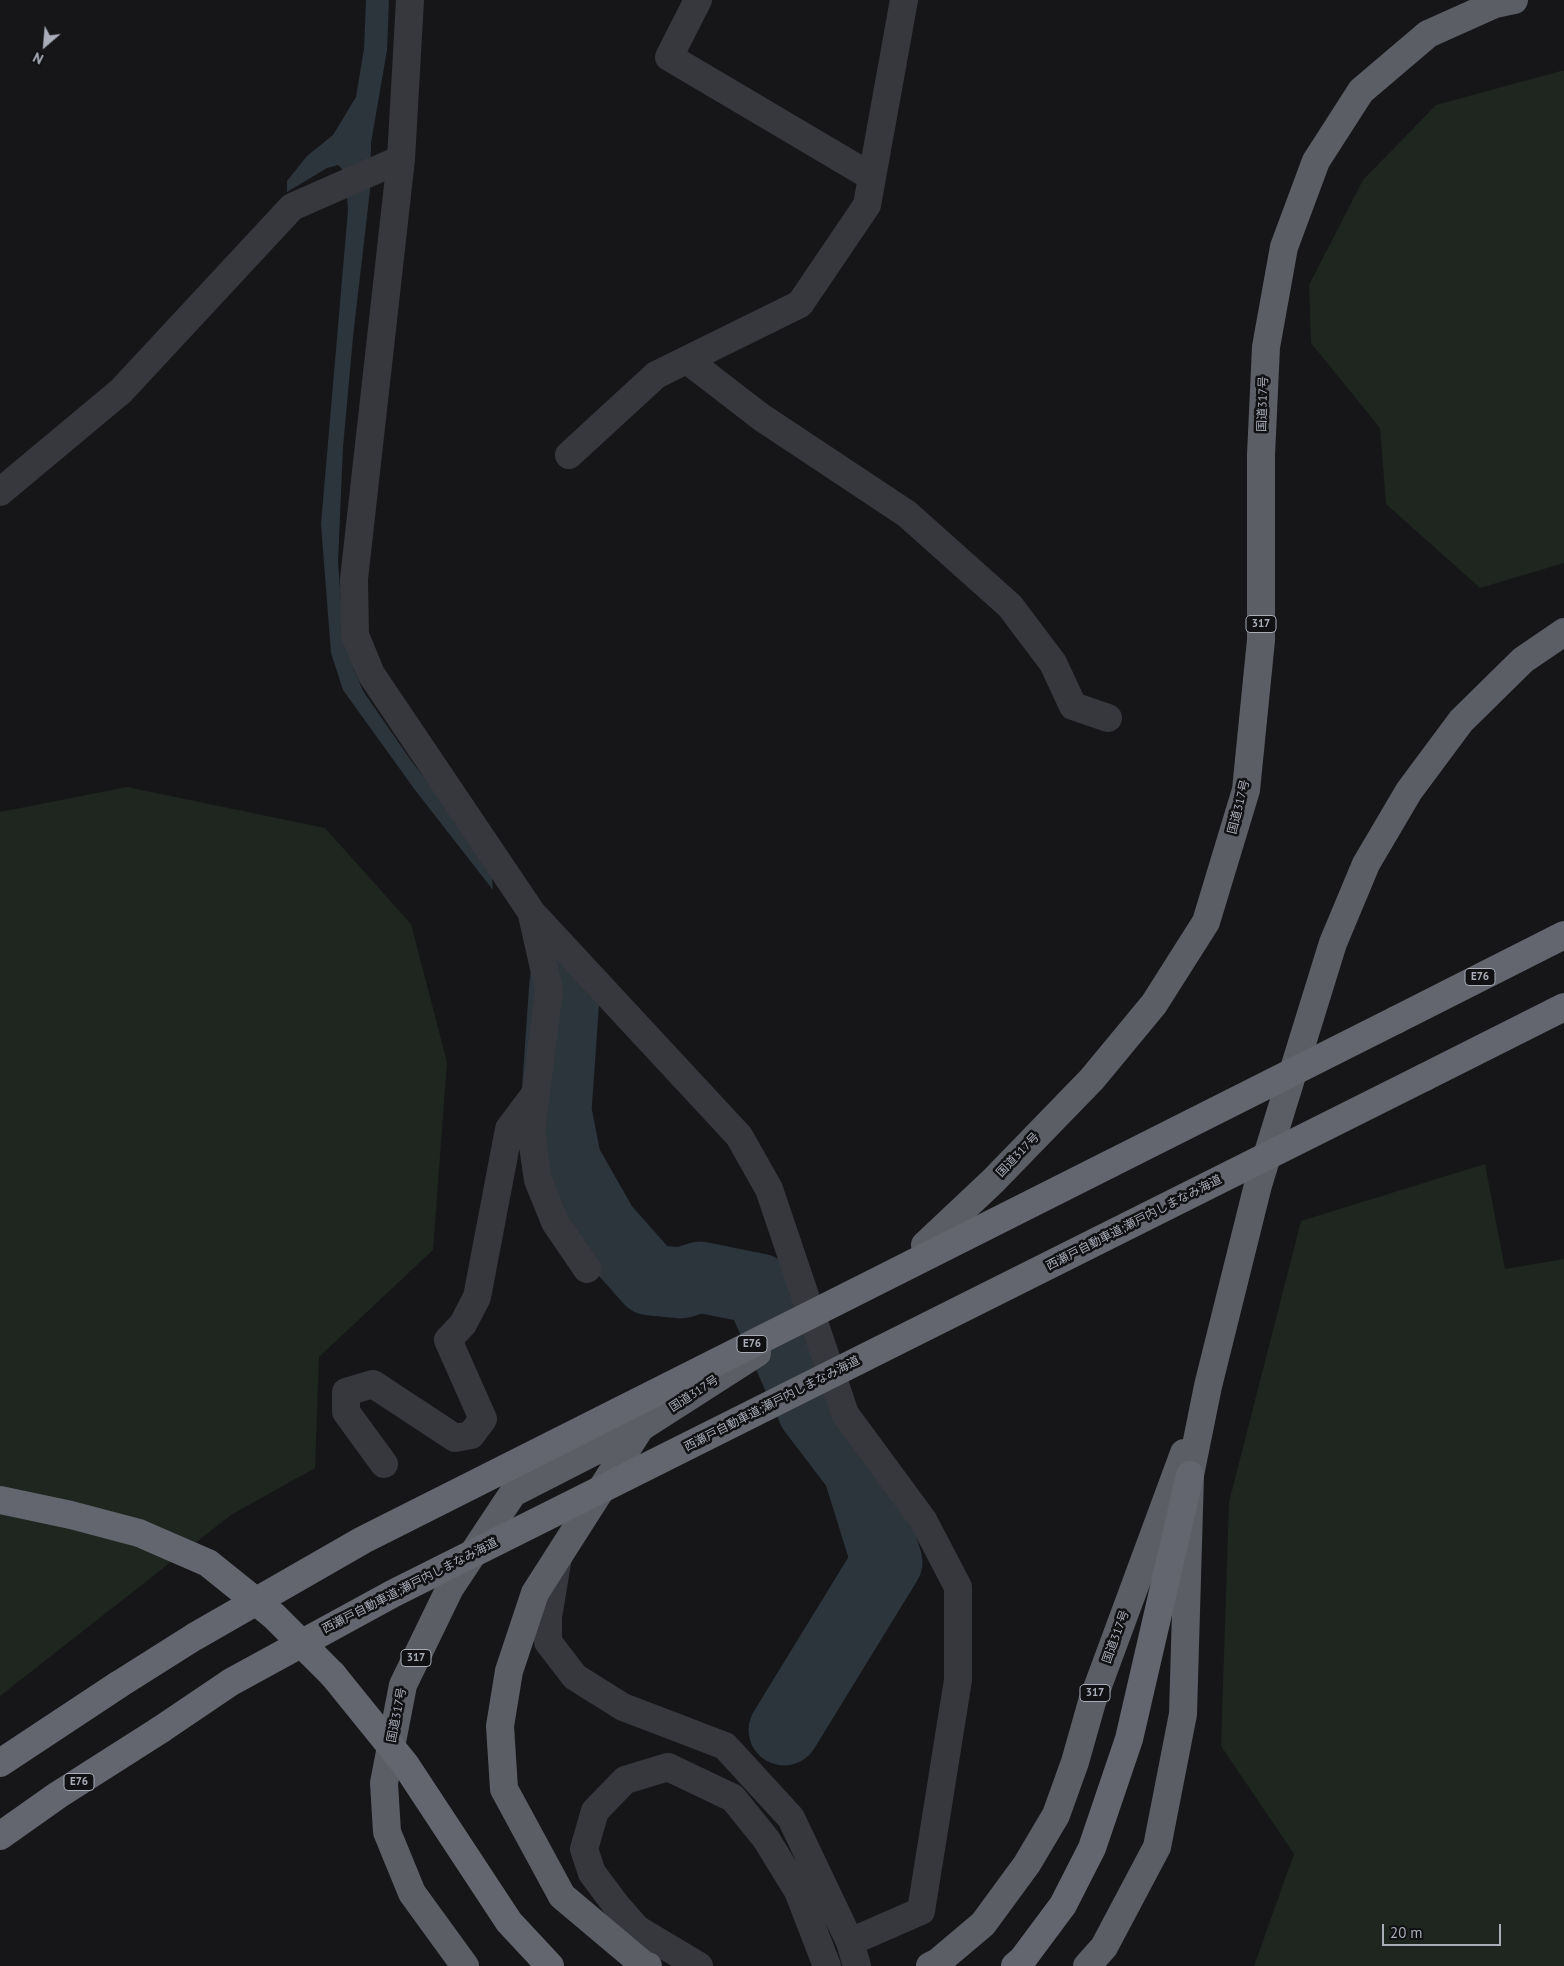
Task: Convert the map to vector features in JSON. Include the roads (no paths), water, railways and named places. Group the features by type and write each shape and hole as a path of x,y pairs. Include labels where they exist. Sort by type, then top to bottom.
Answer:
{"highway":[{"name":"国道317号","path":"464,1965 412,1893 387,1832 384,1783 403,1685 450,1588 512,1493 640,1428 925,1245 993,1181 1092,1079 1154,1004 1206,922 1246,790 1261,640 1261,455 1266,347 1284,247 1316,161 1361,91 1428,34 1495,4 1514,0"},
{"name":"国道317号","path":"1087,1966 1104,1947 1157,1847 1183,1714 1190,1475 1208,1386 1258,1184 1333,943 1366,864 1409,791 1461,721 1523,660 1564,632"},
{"name":"E76","path":"0,1763 118,1685 194,1638 363,1540 1564,935"},
{"name":"西瀬戸自動車道;瀬戸内しまなみ海道","path":"0,1836 58,1795 160,1730 230,1682 394,1593 1564,1007"},
{"name":"国道317号","path":"930,1966 938,1962 983,1924 1027,1864 1056,1815 1075,1762 1092,1702 1208,1386"},
{"name":"国道317号","path":"640,1428 535,1593 509,1671 500,1726 504,1789 562,1896 644,1965 648,1966"},
{"path":"1015,1966 1022,1960 1063,1905 1092,1848 1128,1739 1190,1475"},
{"path":"0,1500 71,1515 139,1533 208,1564 274,1616 333,1675 405,1764 509,1922 550,1966"}],"street":[{"path":"410,0 401,159 354,579 355,635 372,674 532,913 739,1136 769,1189 844,1414 923,1520 958,1588 958,1680 921,1911 854,1954 791,1818 725,1746 623,1707 575,1677 548,1642 548,1617 558,1557"},
{"path":"698,0 670,57 872,177"},
{"path":"569,455 656,375 800,304 867,205 904,0"},
{"path":"0,492 120,391 292,207 401,159"},
{"path":"687,360 761,417 907,514 1010,606 1053,663 1073,706 1108,718"},
{"path":"532,913 549,990 531,1132 538,1180 555,1222 587,1269"},
{"path":"384,1464 346,1412 346,1392 373,1384 455,1438 471,1434 483,1419 448,1340 463,1324 477,1298 509,1129 536,1093"},
{"path":"698,1966 637,1929 592,1873 584,1849 595,1811 624,1780 668,1767 733,1798 766,1839 798,1891 827,1966"}],"waterway":[{"path":"565,982 556,1111 566,1162 603,1227 650,1280 681,1283 700,1277 759,1289 813,1410 858,1469 887,1562 784,1730"}]}
